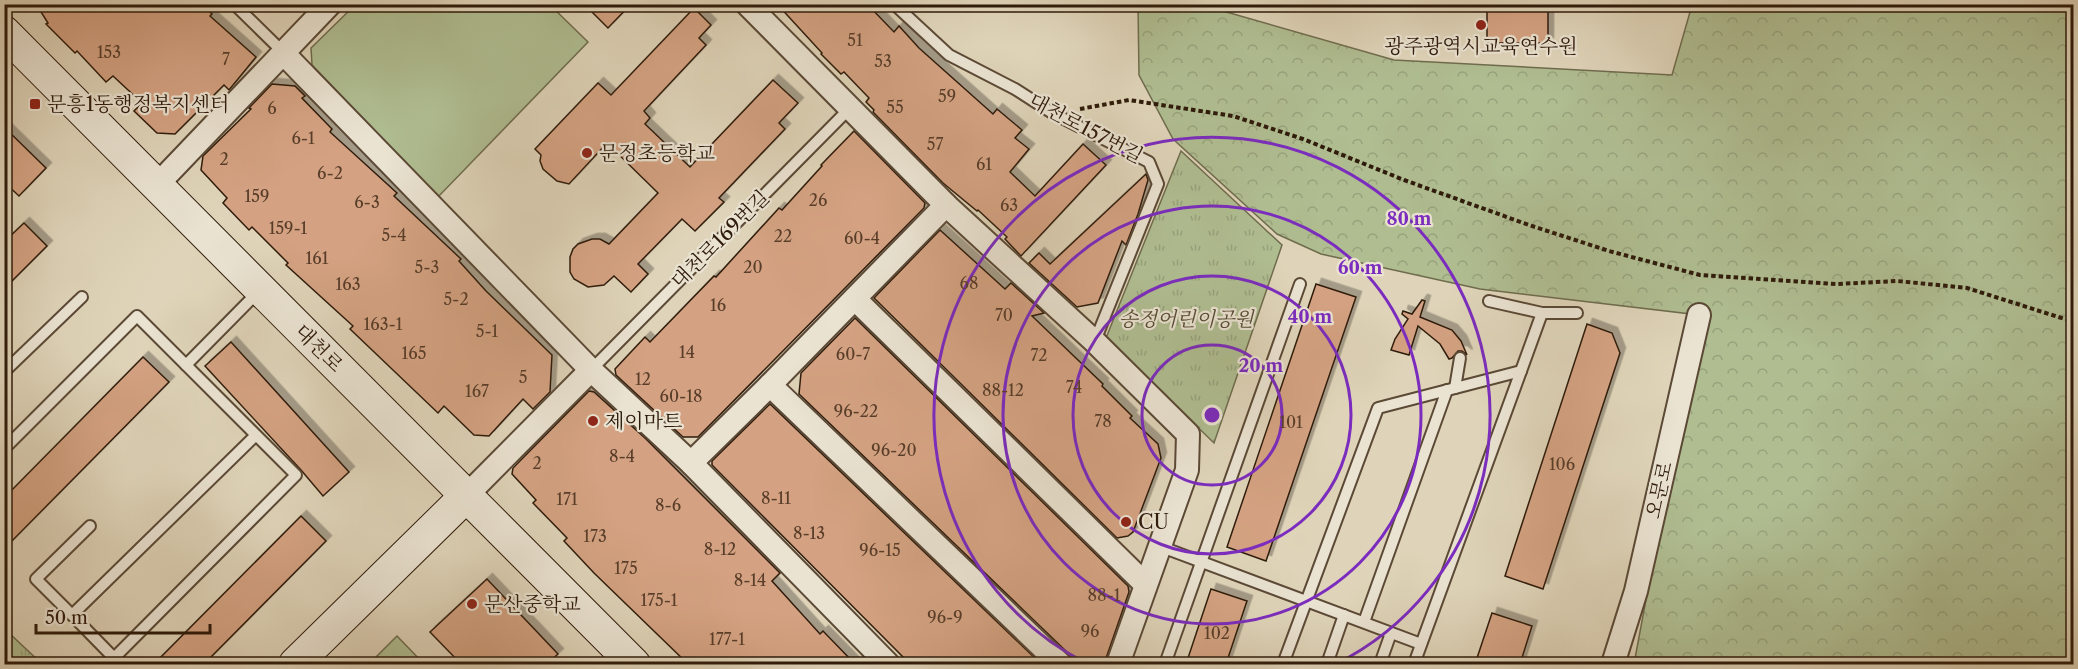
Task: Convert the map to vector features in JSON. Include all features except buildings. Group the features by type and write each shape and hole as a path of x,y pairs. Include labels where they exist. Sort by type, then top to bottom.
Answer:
{"street":[{"path":"157,185 330,4"},
{"path":"756,7 849,109 946,205 1094,342 1188,434 1187,470 1118,664"},
{"name":"대천로","path":"4,32 634,664"},
{"path":"284,54 591,370 691,463 888,664"},
{"path":"691,463 771,386 946,205"},
{"path":"855,299 1145,584"},
{"name":"오문로","path":"1612,664 1636,591 1699,315"},
{"name":"대천로169번길","path":"466,496 591,370"},
{"path":"771,386 1060,664"},
{"path":"295,664 466,496"}],"lane":[{"path":"234,4 284,54"},
{"name":"대천로157번길","path":"894,4 950,55 1014,89 1054,114 1149,162 1158,184 1094,342"},
{"name":"대천로169번길","path":"591,370 849,109"},
{"path":"1165,664 1300,284"},
{"path":"186,365 260,290"},
{"path":"4,372 82,297"},
{"path":"1489,301 1542,313 1577,313"},
{"path":"1414,664 1542,313"},
{"path":"4,449 137,316 296,475 114,658 36,579 90,526"},
{"path":"1364,622 1451,389 1460,358"},
{"path":"1283,664 1378,408 1521,371"},
{"path":"72,615 256,435"},
{"path":"1159,546 1421,644"},
{"path":"1327,664 1344,615"},
{"path":"1380,664 1391,633"}],"path":[{"path":"1054,114 1129,100 1233,116 1303,139 1404,180 1529,225 1609,251 1700,275 1836,284 1897,280 1967,288 2070,321 2073,320"}],"green space":[{"path":"356,4 550,5 588,42 438,197 312,65 311,48"},
{"path":"1138,5 1202,5 1394,60 1672,75 1692,5 2073,5 2073,664 1634,664 1699,315 1480,289 1321,254 1277,234 1173,139 1139,75"},
{"name":"송정어린이공원","path":"1181,151 1282,245 1214,443 1106,338"},
{"path":"8,632 42,664 5,664 5,636"},
{"path":"397,636 424,664 369,664"}],"place":[{"name":"광주광역시교육연수원","path":"1481,25"},
{"name":"문흥1동행정복지센터","path":"35,104"},
{"name":"문정초등학교","path":"587,153"},
{"name":"제이마트","path":"593,421"},
{"name":"CU","path":"1126,522"},
{"name":"문산중학교","path":"472,604"}]}
